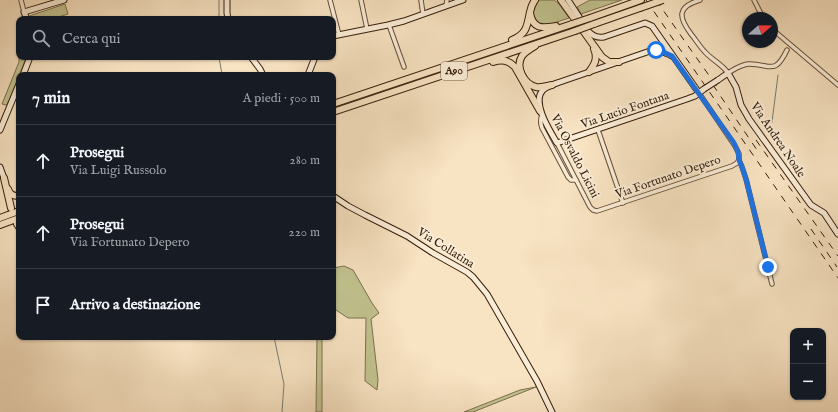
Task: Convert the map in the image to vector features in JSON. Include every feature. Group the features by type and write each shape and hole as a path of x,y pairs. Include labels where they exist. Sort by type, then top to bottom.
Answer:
{"highway":[{"path":"480,54 521,36 526,27 534,0"},
{"path":"561,0 602,57 607,61 619,62"},
{"name":"A90","path":"336,111 664,0"},
{"name":"A90","path":"336,103 639,1"},
{"path":"530,11 533,22 539,27 543,28 570,24"},
{"path":"552,38 540,43 524,54 521,58 520,70 525,80 529,84 539,87 552,85"},
{"path":"589,72 595,64 596,59 596,53 593,45"},
{"path":"462,68 502,60 509,62 518,71 541,113"},
{"path":"4,178 10,194 16,196"},
{"path":"4,178 11,208 12,200 16,198"},
{"path":"0,218 16,212"},
{"path":"0,225 16,223"}],"street":[{"path":"20,0 26,16"},
{"path":"24,12 64,0"},
{"path":"227,0 228,16"},
{"path":"330,0 334,16"},
{"path":"361,0 367,29"},
{"path":"421,0 423,14"},
{"path":"446,6 447,0"},
{"path":"336,36 404,21 463,0"},
{"path":"568,0 589,32 594,36 604,37 645,23 652,26 735,146 739,154 739,160"},
{"name":"Via Andrea Noale","path":"700,0 689,4 685,8 682,13 683,23 705,52 720,64 728,73 749,119 808,202 824,213 838,234"},
{"path":"754,0 760,12"},
{"path":"336,23 339,35"},
{"path":"389,25 404,67"},
{"path":"778,34 838,85"},
{"path":"650,51 658,44 658,36"},
{"path":"728,73 745,65 752,64 770,67 774,66 781,62 787,50"},
{"path":"576,180 571,180 568,177 542,128 540,123 541,113 538,102 539,96 543,91 552,85 650,51 661,51 672,56"},
{"path":"24,72 29,60"},
{"path":"253,60 261,72"},
{"path":"309,72 314,60"},
{"name":"Via Lucio Fontana","path":"556,143 687,99 699,93 728,73"},
{"path":"0,130 16,91"},
{"name":"Via Osvaldo Licini","path":"541,113 590,207 593,210"},
{"path":"598,130 623,202"},
{"name":"Via Fortunato Depero","path":"593,210 602,210 732,166 738,163 739,160 746,179 772,284"},
{"path":"0,167 4,178"},
{"name":"Via Collatina","path":"336,198 348,206 407,236 473,277 487,294 537,381 552,412"}],"green space":[{"path":"539,0 554,0 559,4 569,18 545,26 539,23 536,21 532,13 535,4"},
{"path":"590,0 622,0 581,14 577,7"},
{"path":"65,4 68,14 62,16 30,16"},
{"path":"19,60 25,60 21,72 16,72 16,83 8,103 6,105 2,104"},
{"path":"344,266 353,270 379,313 371,319 378,380 377,390 365,381 366,318 348,318 336,310 336,267"},
{"path":"317,340 322,340 322,412 316,412"},
{"path":"536,387 473,412 464,412 520,390"}],"waterway":[{"path":"219,0 219,16"},
{"path":"220,60 222,72"},
{"path":"772,122 778,75"},
{"path":"275,340 284,384 282,412"}],"railway":[{"path":"646,0 838,278"},
{"path":"656,0 718,88"},
{"path":"713,85 757,150"},
{"path":"756,140 838,256"},
{"path":"811,229 837,267"}],"route":[{"path":"656,50 672,56 738,150 740,157 739,160 746,179 768,267"}]}
